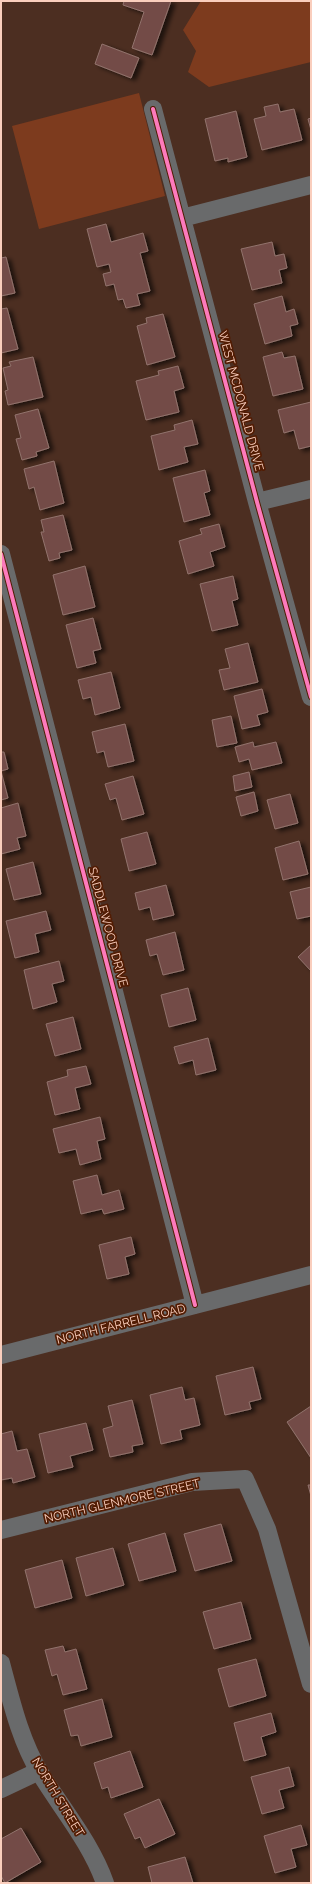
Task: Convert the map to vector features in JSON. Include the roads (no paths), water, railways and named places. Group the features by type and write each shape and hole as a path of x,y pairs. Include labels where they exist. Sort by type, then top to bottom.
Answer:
{"street":[{"name":"WEST MCDONALD DRIVE","path":"153,109 257,502 311,697"},
{"path":"182,218 311,185"},
{"path":"257,502 311,489"},
{"name":"SADDLEWOOD DRIVE","path":"1,554 195,1305"},
{"name":"NORTH FARRELL ROAD","path":"1,1355 311,1275"},
{"name":"NORTH GLENMORE STREET","path":"1,1530 192,1482 245,1479 267,1529 311,1684"},
{"name":"NORTH STREET","path":"1,1663 17,1722 39,1771 96,1859 105,1883"},
{"path":"1,1789 39,1771"}]}
